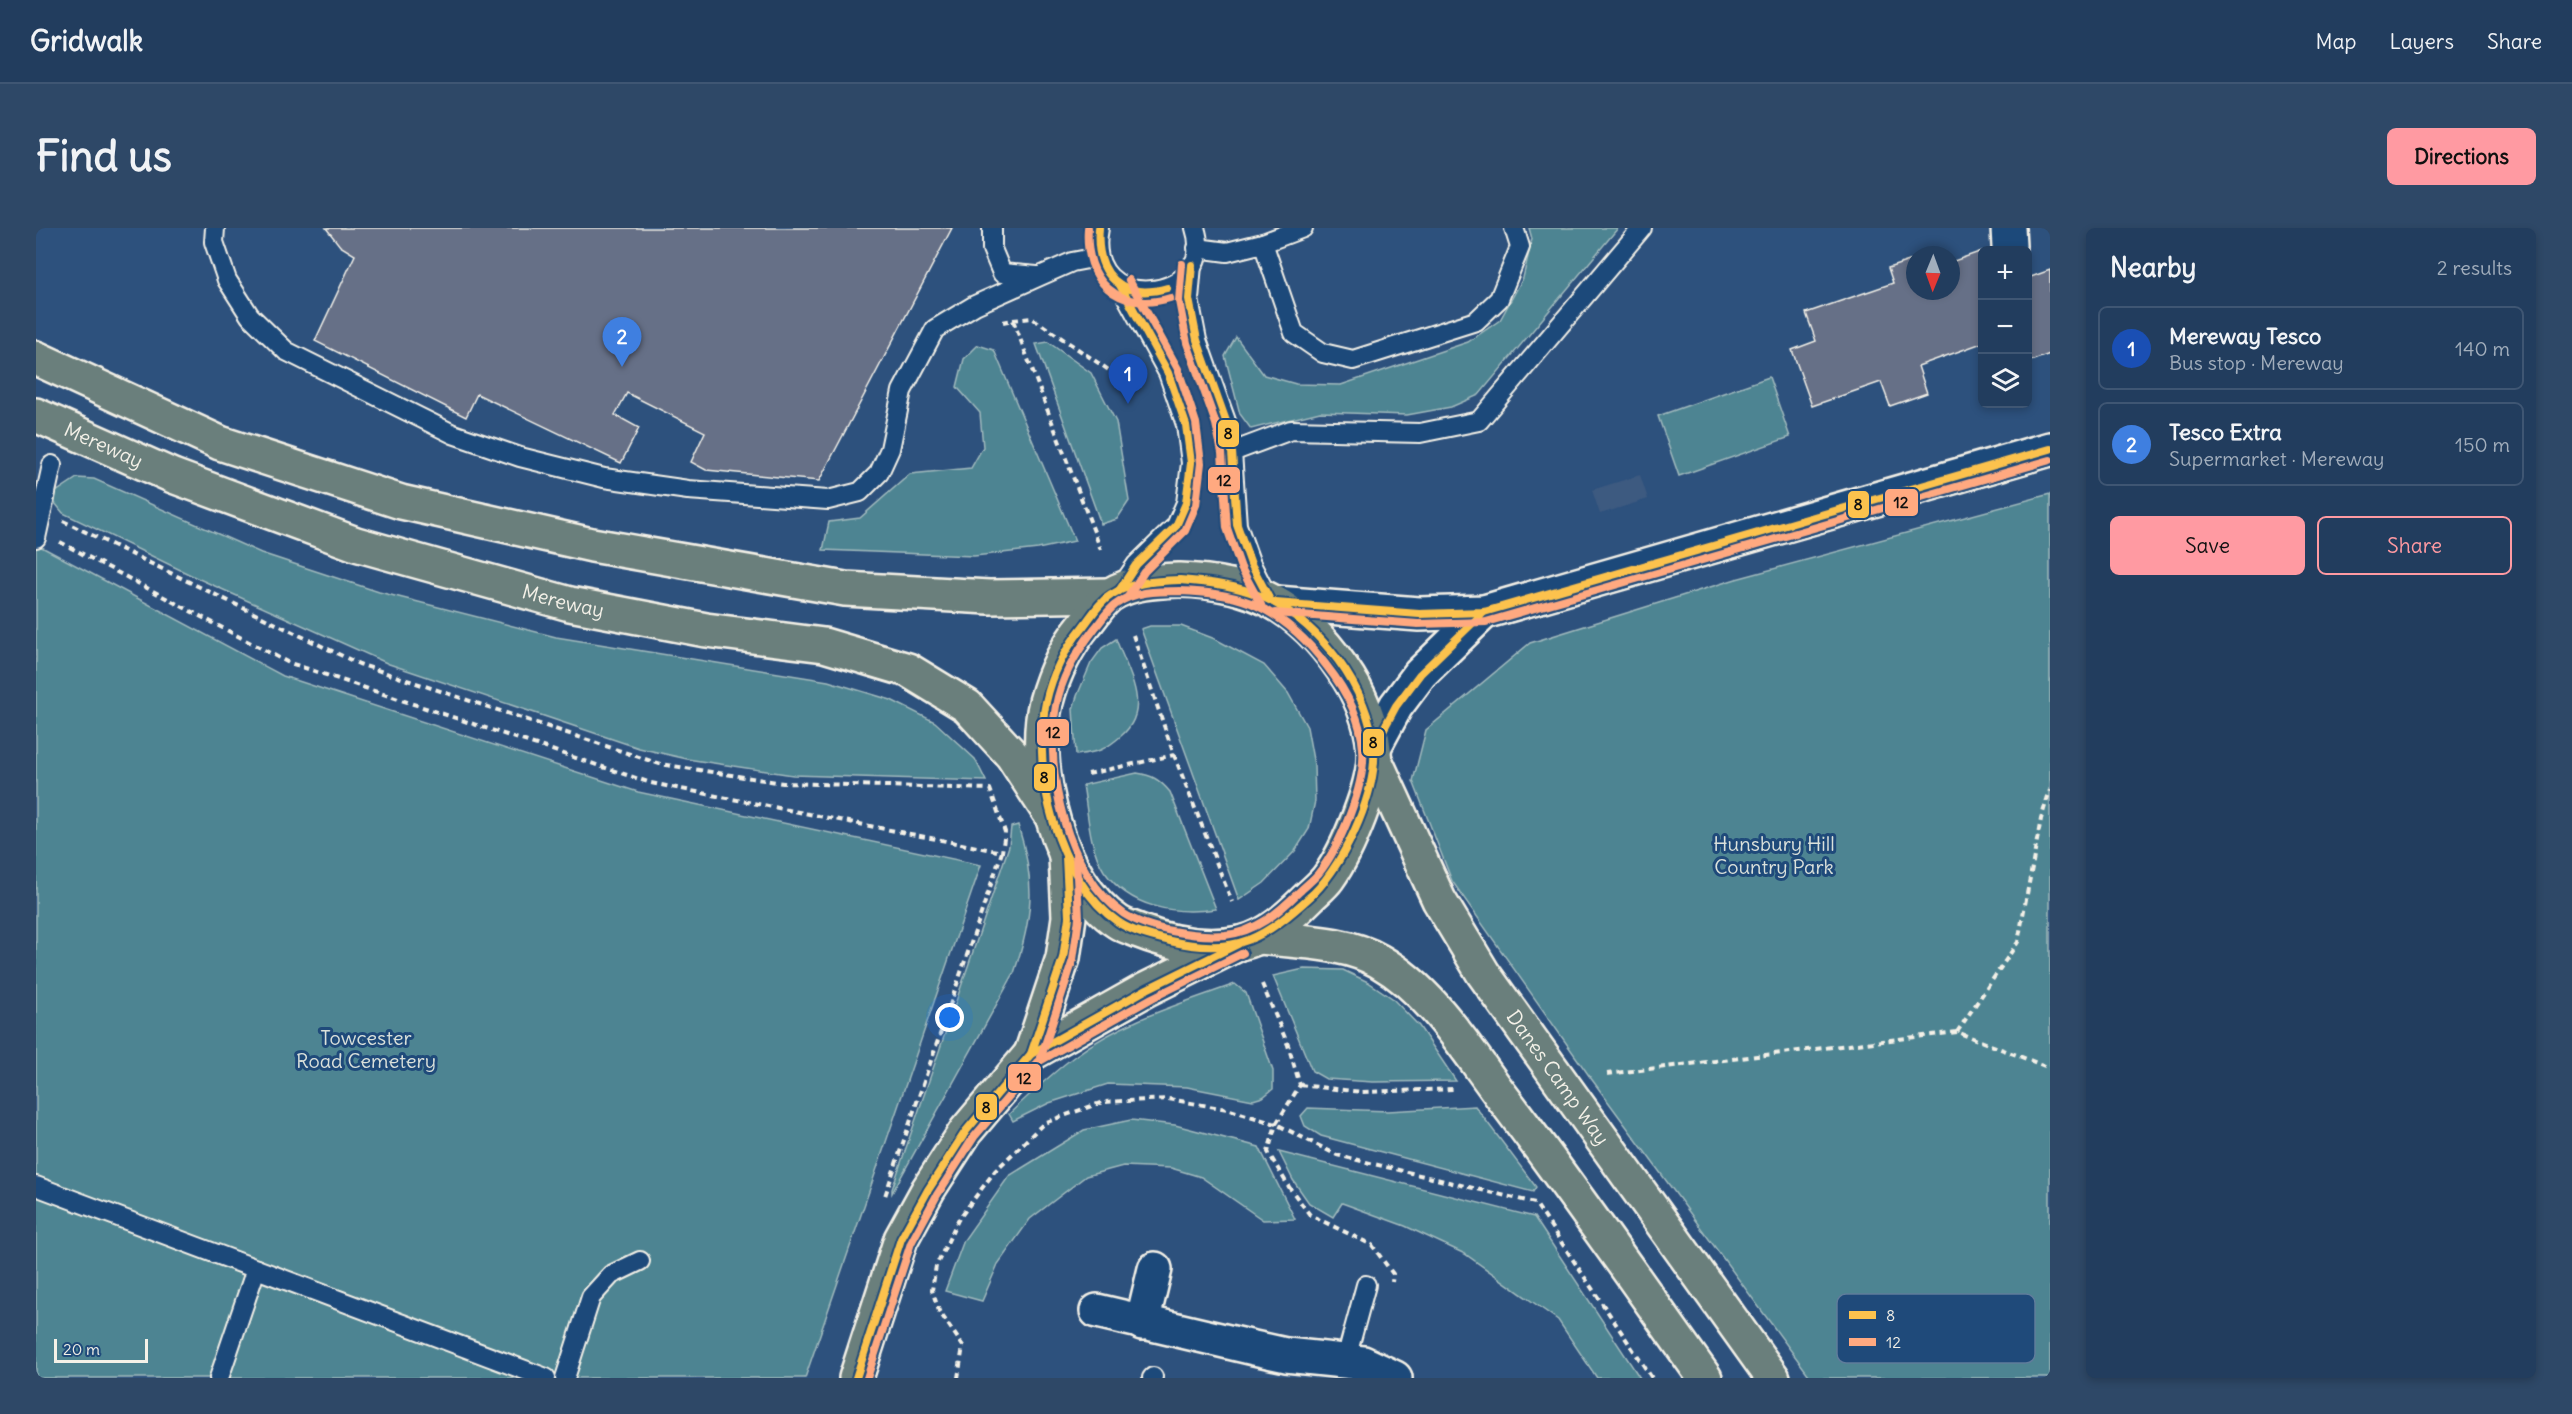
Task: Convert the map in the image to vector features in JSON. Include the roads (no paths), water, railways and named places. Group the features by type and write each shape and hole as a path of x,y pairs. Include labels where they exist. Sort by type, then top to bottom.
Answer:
{"main road":[{"path":"36,358 220,443 401,502 581,543 845,589 989,597 1114,593"},
{"name":"Mereway","path":"36,415 173,476 356,544 570,604 706,630 824,645 908,670 967,706 1012,755 1051,815"},
{"name":"Danes Camp Way","path":"1114,593 1149,582 1180,579 1207,580 1233,586 1273,601 1304,622 1328,647 1353,684 1365,709 1374,752 1438,900 1484,973 1773,1378"},
{"path":"1114,593 1068,646 1058,664 1046,704 1044,777 1051,815 1066,857 1088,893 1118,922 1167,942 1194,946 1250,940 1340,947 1377,960 1403,977 1444,1019 1458,1037 1555,1167 1705,1378"},
{"path":"856,1378 901,1239 928,1190 966,1131 1031,1054 1147,989 1250,940 1289,917 1328,878 1345,848 1362,808 1374,752"},
{"path":"1031,1054 1063,958 1069,917 1066,857"}],"street":[{"path":"1273,601 1419,614 1484,612 2050,449"},
{"path":"1374,752 1396,706 1420,674 1484,612"},
{"path":"1142,1323 1155,1269"},
{"path":"1097,1311 1286,1355 1363,1363 1395,1378"}],"lane":[{"path":"215,228 214,242 227,280 250,316 286,351 453,434 520,457 604,478 688,490 828,500 860,492 879,473 890,449 902,391 935,329 975,305 1040,276 1072,262 1098,257"},
{"path":"992,228 992,249 1002,273 1040,276"},
{"path":"1098,228 1096,240 1098,257 1103,268 1120,285 1168,373 1186,425 1191,463 1186,503 1176,526 1136,565 1114,593"},
{"path":"1195,228 1189,299 1197,340 1226,421 1232,452 1237,525 1251,564 1273,601"},
{"path":"1194,256 1227,252 1263,243 1303,228"},
{"path":"1263,243 1294,333 1323,353 1353,360 1476,321 1499,298 1520,247 1514,228"},
{"path":"1232,452 1291,430 1420,433 1479,421 1642,228"},
{"path":"1120,285 1132,291 1160,291 1173,285 1184,276 1194,256"},
{"path":"37,534 52,465"},
{"path":"36,1186 546,1378"},
{"path":"565,1378 591,1297 610,1275 640,1261"},
{"path":"219,1378 256,1269"},
{"path":"1347,1362 1366,1286"}],"place":[{"name":"Tesco Extra","path":"622,367"},
{"name":"Mereway Tesco","path":"1128,404"}],"park label":[{"name":"Hunsbury Hill Country Park","path":"1774,856"},
{"name":"Towcester Road Cemetery","path":"366,1050"}]}
